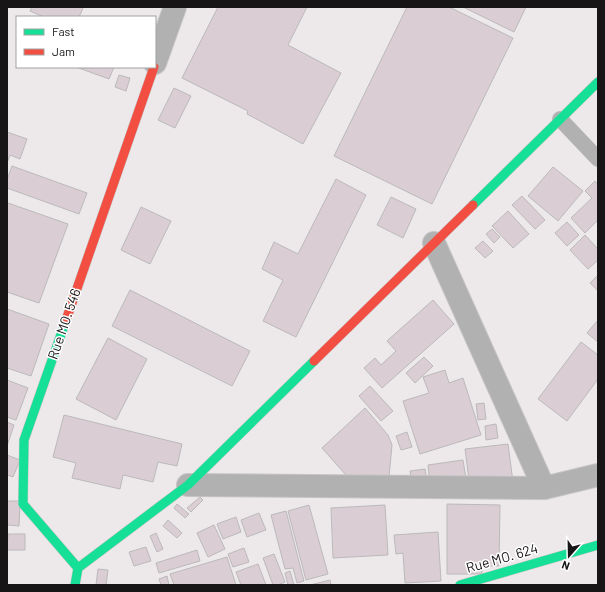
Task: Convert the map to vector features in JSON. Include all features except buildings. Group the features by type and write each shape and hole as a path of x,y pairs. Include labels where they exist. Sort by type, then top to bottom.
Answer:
{"street":[{"path":"156,60 175,7"},
{"name":"Rue MO. 546","path":"78,568 23,504 24,440 154,68"},
{"path":"75,585 78,568 188,485 598,82"},
{"path":"434,243 544,488"},
{"path":"188,485 544,488 598,475"},
{"name":"Rue MO. 624","path":"460,585 598,545"}],"lane":[{"path":"560,119 598,159"}],"traffic: fast":[{"path":"473,205 598,82"},
{"path":"65,323 24,440 23,504 78,568"},
{"path":"75,585 78,568 188,485 314,361"},
{"path":"460,585 598,545"}],"traffic: jam":[{"path":"65,323 154,68"},
{"path":"314,361 473,205"}]}
